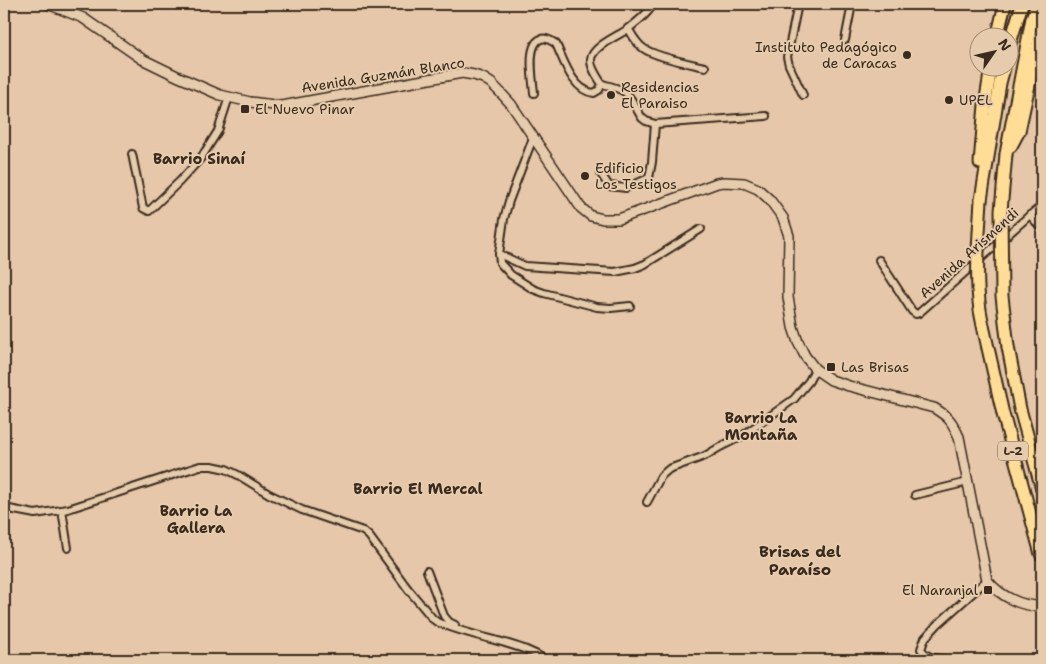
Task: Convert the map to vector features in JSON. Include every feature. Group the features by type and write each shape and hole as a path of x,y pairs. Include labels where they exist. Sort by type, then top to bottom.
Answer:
{"highway":[{"path":"999,28 1005,4"},
{"path":"1015,28 1022,4"},
{"name":"L-2","path":"1037,4 1032,18 1006,154 1001,211 1002,296 1008,348 1020,409 1042,489"},
{"path":"1006,154 1019,131 1042,30"},
{"path":"981,200 980,160 989,78"},
{"name":"L-2","path":"1001,78 981,200 978,237 980,309 1003,414 1041,554"}],"street":[{"name":"Avenida Guzmán Blanco","path":"48,4 83,18 142,59 179,77 220,95 250,102 282,106 462,73 474,74 492,83 510,104 580,208 591,216 603,219 619,219 706,186 724,182 744,183 758,189 770,200 783,218 789,236 788,297 793,327 805,356 815,369 831,380 849,386 934,408 945,415 954,426 959,437 986,580"},
{"path":"653,4 646,13 593,54 592,64 602,84 628,93 642,118 655,124 766,116"},
{"path":"798,4 787,56 789,65 803,95"},
{"path":"845,40 852,4"},
{"path":"628,28 633,38 641,47 652,53 704,67"},
{"path":"534,93 531,57 535,43 541,38 546,38 556,44 576,84 581,90 594,94 602,84"},
{"path":"132,154 144,208 148,211 201,158 218,132 229,97"},
{"path":"601,174 609,186 626,188 649,178 655,124"},
{"path":"533,138 506,210 499,254 500,263 511,275 544,293 598,307 630,306"},
{"name":"Avenida Arismendi","path":"879,260 912,311 916,314 920,313 1042,206"},
{"path":"1030,215 1042,230"},
{"path":"499,254 525,266 615,272 645,264 701,229"},
{"path":"647,502 661,476 669,469 705,456 742,436 794,399 809,381 815,369"},
{"path":"4,508 35,514 62,510 200,466 226,469 269,494 302,510 363,531 369,536 433,619 476,635 523,648 546,660"},
{"path":"916,495 968,482"},
{"path":"62,510 68,548"},
{"path":"427,571 446,619 476,635"},
{"path":"948,660 930,658 925,655 921,649 926,638 938,624 986,580 1003,595 1018,602 1042,606"}],"place":[{"name":"Instituto Pedagógico de Caracas","path":"907,55"},
{"name":"Residencias El Paraiso","path":"611,95"},
{"name":"UPEL","path":"949,100"},
{"name":"El Nuevo Pinar","path":"245,109"},
{"name":"Edificio Los Testigos","path":"585,176"},
{"name":"Las Brisas","path":"831,367"},
{"name":"El Naranjal","path":"988,590"}],"district":[{"name":"Barrio Sinaí","path":"199,159"},
{"name":"Barrio La Montaña","path":"761,426"},
{"name":"Barrio El Mercal","path":"418,489"},
{"name":"Barrio La Gallera","path":"196,520"},
{"name":"Brisas del Paraíso","path":"800,560"}]}
